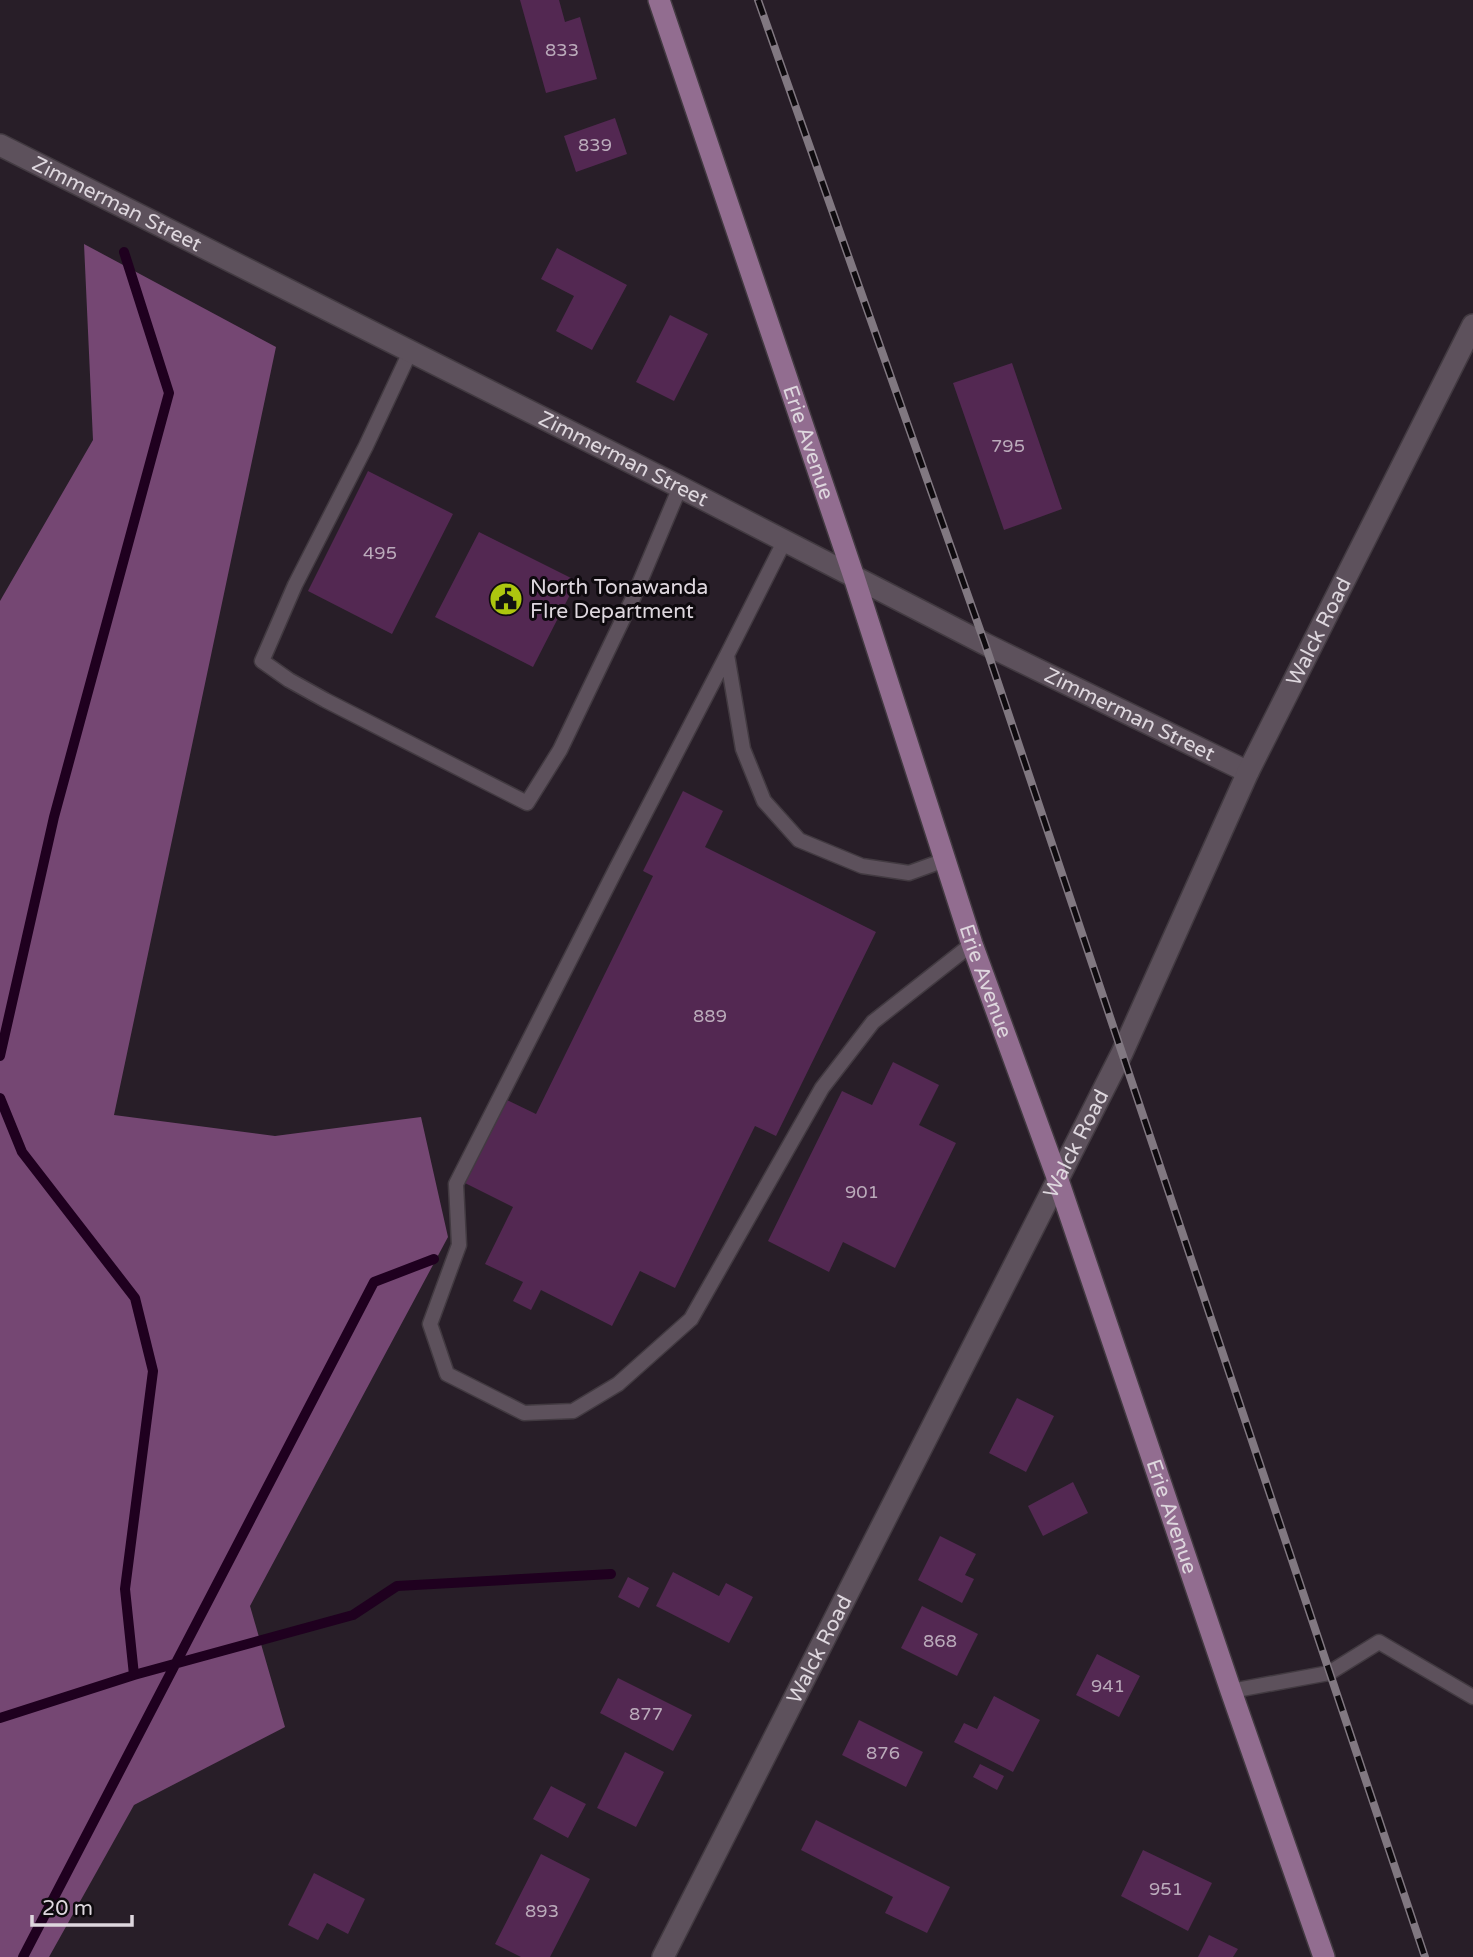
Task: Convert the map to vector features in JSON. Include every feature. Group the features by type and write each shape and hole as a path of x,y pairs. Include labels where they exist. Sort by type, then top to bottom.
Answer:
{"main road":[{"name":"Erie Avenue","path":"659,0 854,577 972,944 1057,1177 1324,1957"}],"street":[{"name":"Zimmerman Street","path":"0,145 680,487 985,644 1248,772"},
{"name":"Walck Road","path":"663,1957 1122,1053 1248,772 1473,325"}],"lane":[{"path":"410,352 366,446 295,585 262,661 325,700 527,803 560,750 634,596 680,487"},
{"path":"784,542 456,1185 459,1245 430,1324 447,1374 524,1413 573,1411 618,1384 691,1319 822,1088 873,1022 972,944"},
{"path":"727,655 743,749 764,801 799,840 862,866 897,872 909,873 946,860"},
{"path":"1231,1691 1329,1673 1380,1642 1473,1697"}],"shaded area":[{"path":"84,244 276,347 114,1115 275,1136 421,1117 448,1237 250,1606 285,1727 134,1805 49,1957 0,1957 0,601 93,440"}],"building":[{"path":"520,0 559,0 565,22 580,17 597,79 546,93"},
{"path":"615,118 627,154 576,172 564,136"},
{"path":"557,248 627,285 592,350 556,331 574,296 541,279"},
{"path":"670,315 708,334 674,401 636,382"},
{"path":"1012,363 1062,509 1004,530 953,383"},
{"path":"368,471 453,514 392,634 308,591"},
{"name":"North Tonawanda FIre Department","path":"479,532 577,581 533,667 435,617"},
{"path":"683,791 723,811 705,847 876,932 776,1136 755,1126 675,1288 640,1271 612,1326 541,1290 531,1310 513,1301 523,1282 485,1264 513,1207 465,1183 507,1100 536,1114 653,876 643,871"},
{"path":"893,1062 939,1085 919,1125 956,1143 895,1268 843,1242 829,1272 768,1241 842,1091 872,1105"},
{"path":"1017,1398 1054,1416 1026,1472 989,1453"},
{"path":"1073,1482 1088,1513 1043,1536 1028,1506"},
{"path":"940,1536 976,1554 965,1575 974,1579 962,1603 918,1580"},
{"path":"673,1572 719,1596 726,1583 753,1597 729,1643 656,1606"},
{"path":"628,1577 649,1588 639,1608 618,1597"},
{"path":"922,1606 978,1634 957,1676 901,1648"},
{"path":"1097,1654 1140,1676 1119,1717 1076,1695"},
{"path":"618,1678 692,1715 673,1751 600,1713"},
{"path":"994,1696 1040,1720 1013,1772 954,1742 964,1723 977,1729"},
{"path":"859,1720 923,1752 906,1787 842,1755"},
{"path":"625,1752 664,1772 636,1827 597,1808"},
{"path":"980,1764 1004,1776 997,1790 973,1777"},
{"path":"551,1786 586,1804 568,1838 533,1819"},
{"path":"816,1820 950,1887 927,1933 885,1913 893,1897 801,1850"},
{"path":"1143,1850 1212,1883 1188,1931 1121,1896"},
{"path":"541,1854 590,1879 550,1957 521,1957 495,1944"},
{"path":"314,1873 365,1899 348,1934 327,1923 318,1940 288,1925"},
{"path":"1209,1935 1238,1949 1233,1957 1198,1957"}],"waterway":[{"path":"0,1056 54,817 169,393 124,252"},
{"path":"0,1098 22,1152 135,1298 153,1371 125,1589 134,1675"},
{"path":"23,1957 374,1282 434,1259"},
{"path":"0,1718 134,1675 353,1615 397,1586 611,1574"}],"railway":[{"path":"758,0 985,644 1425,1957"}],"place":[{"name":"North Tonawanda FIre Department","path":"506,599"}]}
